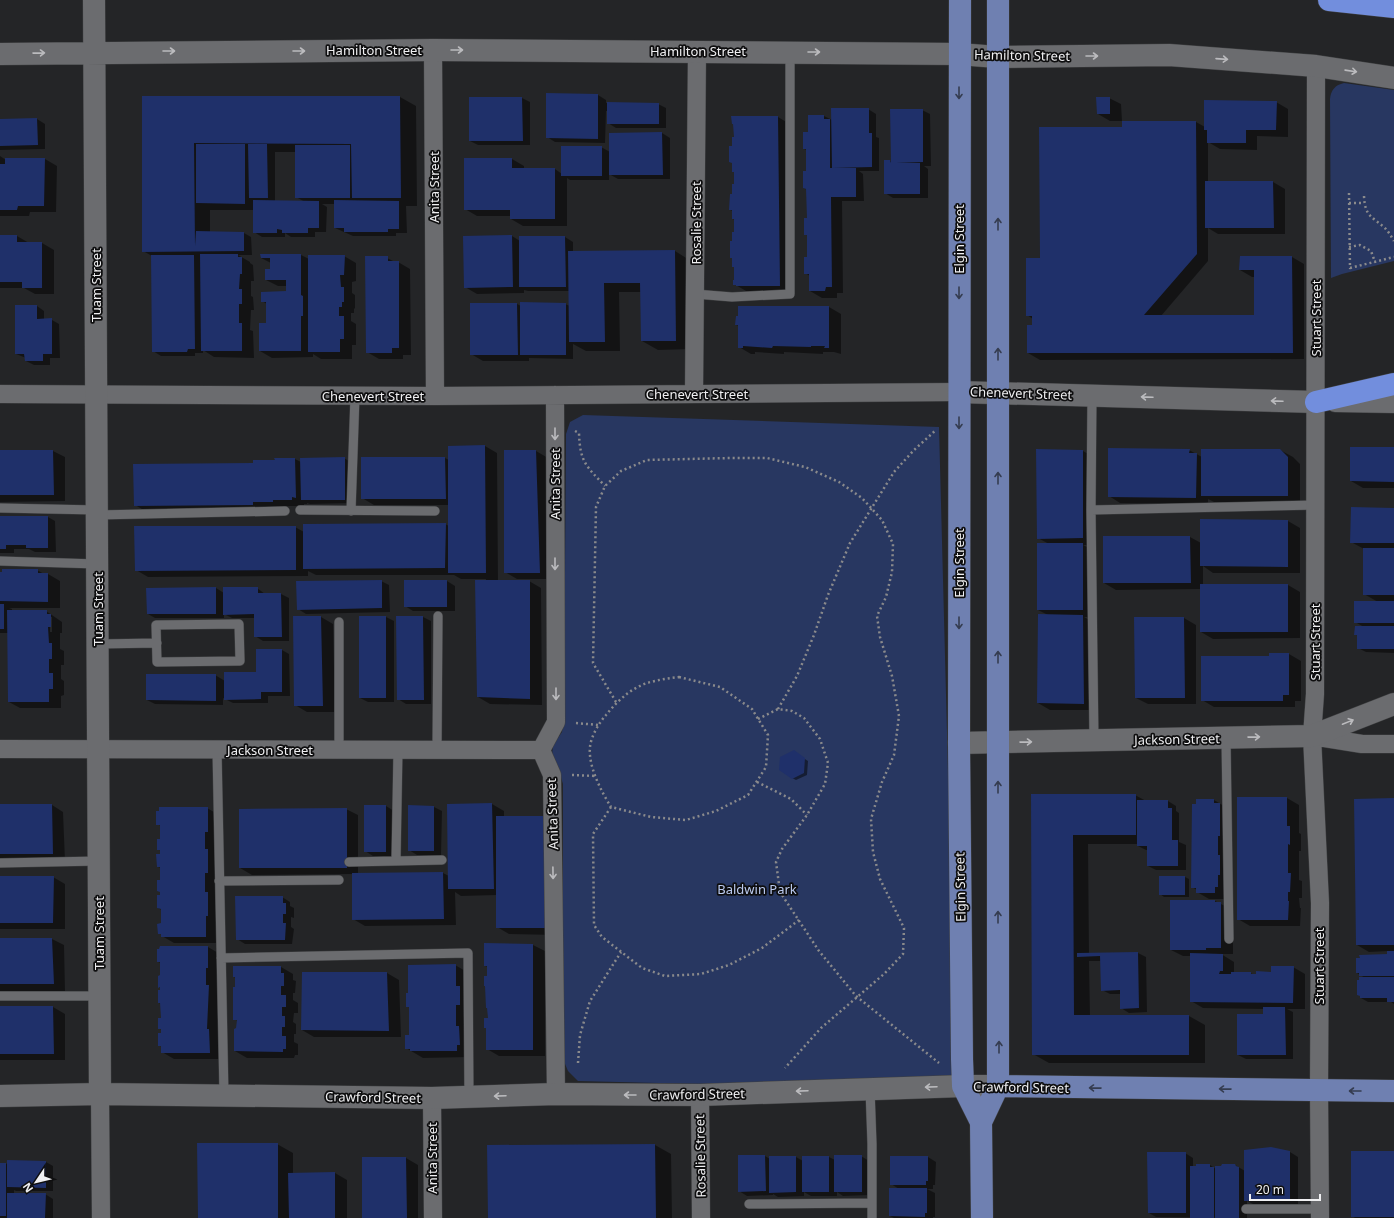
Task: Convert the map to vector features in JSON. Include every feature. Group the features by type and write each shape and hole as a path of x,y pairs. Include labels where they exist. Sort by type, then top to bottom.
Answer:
{"highway":[{"path":"1329,0 1394,7"},
{"path":"1316,402 1394,384"}],"main road":[{"name":"Elgin Street","path":"960,0 958,392 959,743 963,1086 981,1122"},
{"name":"Elgin Street","path":"982,1218 981,1122 998,1086 998,10"},
{"name":"Crawford Street","path":"998,1086 1394,1091"}],"street":[{"name":"Tuam Street","path":"94,10 101,1218"},
{"name":"Hamilton Street","path":"0,54 433,50 959,54 997,57 1168,55 1316,66 1394,78"},
{"name":"Anita Street","path":"433,50 435,396"},
{"name":"Rosalie Street","path":"694,394 697,51"},
{"name":"Stuart Street","path":"1316,66 1315,694 1312,736 1320,903 1320,1214"},
{"name":"Chenevert Street","path":"0,394 435,396 958,392 1394,404"},
{"name":"Anita Street","path":"555,395 556,722 541,750 552,775 556,1094"},
{"path":"1312,736 1394,704"},
{"name":"Jackson Street","path":"959,743 1312,736 1362,744 1394,744"},
{"name":"Jackson Street","path":"0,749 541,750"},
{"name":"Crawford Street","path":"0,1096 100,1094 432,1098 556,1094 700,1095 998,1086"},
{"name":"Rosalie Street","path":"700,1095 701,1218"},
{"name":"Anita Street","path":"432,1098 433,1218"}],"lane":[{"path":"695,294 732,297 790,294 790,52"},
{"path":"1092,395 1091,510 1094,740"},
{"path":"351,511 355,396"},
{"path":"1091,510 1316,505"},
{"path":"0,508 97,512 285,511"},
{"path":"300,510 435,511"},
{"path":"0,561 97,564"},
{"path":"437,749 438,616"},
{"path":"339,622 339,749"},
{"path":"239,624 240,661 157,662 157,643 156,625 239,624"},
{"path":"98,644 157,643"},
{"path":"1226,738 1229,939"},
{"path":"217,750 224,1095"},
{"path":"396,861 398,750"},
{"path":"349,862 442,860"},
{"path":"0,863 99,861"},
{"path":"219,881 339,880"},
{"path":"221,958 468,953 469,1097"},
{"path":"0,996 99,996"},
{"path":"870,1089 872,1218"},
{"path":"748,1204 872,1203"},
{"path":"1246,1209 1320,1214"}],"path":[{"path":"1349,193 1350,268 1394,257"},
{"path":"1364,196 1364,202 1369,214 1385,228 1394,240"},
{"path":"1349,203 1364,202"},
{"path":"1349,247 1360,245 1371,251 1375,262"},
{"path":"555,420 579,433 580,449 586,466 605,486"},
{"path":"778,710 797,676 850,543 894,472 914,450 939,427"},
{"path":"616,702 593,663 596,507 605,486 621,470 647,460 767,458 805,467 839,482 862,498 882,520 893,544 892,572 886,597 877,616 880,636 892,676 899,716 894,755 882,782 871,819 873,852 880,879 904,928 904,954 884,974 856,996 821,1028 784,1069"},
{"path":"679,678 720,687 752,709 758,719 768,735 766,767 748,795 716,811 686,820 651,817 611,807 592,768 590,747 598,725 616,702 631,691 654,681 679,678"},
{"path":"758,719 778,710 792,711 804,718 820,739 828,763 824,784 807,815 782,849 776,862 780,892 819,951 856,996 942,1065"},
{"path":"757,782 791,799 807,815"},
{"path":"611,807 593,834 594,924 602,937 642,968 666,976 701,974 729,965 762,948 799,920"},
{"path":"578,1066 580,1035 590,1001 621,952"}],"green space":[{"path":"1344,83 1394,90 1394,261 1331,278 1330,99 1334,88"},
{"name":"Baldwin Park","path":"583,415 939,427 956,1076 698,1084 578,1081 568,1071 563,1059 563,784 557,764 552,755 553,745 562,732 564,711 566,434 570,422"}],"building":[{"path":"546,93 598,94 598,139 546,138"},
{"path":"142,96 400,96 401,198 352,198 351,144 194,143 195,246 196,231 244,232 244,251 142,252"},
{"path":"469,97 522,97 523,141 469,141"},
{"path":"1096,97 1110,97 1110,114 1097,114"},
{"path":"1204,100 1277,101 1276,130 1246,130 1246,143 1207,143 1207,130 1204,130"},
{"path":"607,102 659,103 659,124 607,124"},
{"path":"831,108 869,108 869,133 872,133 872,167 832,168"},
{"path":"890,109 923,109 923,162 896,163 920,163 920,194 884,194 884,160 890,160 891,163"},
{"path":"808,115 824,115 824,119 830,119 830,168 856,168 856,197 831,197 832,287 826,287 825,291 809,291 809,274 804,274 804,257 807,257 807,235 804,235 804,218 807,218 806,189 803,188 803,171 806,171 806,149 803,149 803,132 808,132"},
{"path":"731,116 778,116 780,286 733,285 734,267 732,267 732,258 730,258 730,241 732,241 732,232 734,232 734,219 732,219 732,210 729,210 730,194 732,194 732,184 734,184 732,163 729,162 729,146 732,146 732,137 734,137"},
{"path":"37,118 38,145 0,146 0,119"},
{"path":"1122,121 1196,121 1197,254 1144,315 1254,315 1254,270 1239,270 1240,256 1292,256 1293,353 1027,353 1027,325 1032,325 1032,316 1026,316 1026,258 1040,258 1039,127 1122,127"},
{"path":"662,132 663,175 609,175 609,133"},
{"path":"196,144 245,144 245,204 196,203"},
{"path":"248,144 267,144 268,198 249,198"},
{"path":"295,145 350,145 350,198 295,198"},
{"path":"561,146 602,146 602,176 561,176"},
{"path":"5,158 45,158 44,206 18,206 17,210 0,210 0,164 5,164"},
{"path":"464,158 512,158 512,168 555,168 555,219 510,219 510,210 464,210"},
{"path":"1205,181 1273,181 1274,228 1205,228"},
{"path":"253,200 319,201 319,228 308,228 308,233 282,233 282,230 277,229 277,233 253,233"},
{"path":"334,200 399,201 399,229 388,229 388,232 344,232 344,228 334,228"},
{"path":"0,235 17,235 17,242 42,242 42,288 22,288 22,282 0,282"},
{"path":"512,235 513,287 464,288 463,236"},
{"path":"519,236 565,236 566,287 519,287"},
{"path":"675,250 676,341 641,341 640,283 604,283 605,342 569,342 568,251"},
{"path":"200,254 238,254 238,257 242,257 242,274 240,274 239,289 242,289 242,304 239,304 239,323 242,323 242,351 201,351"},
{"path":"260,254 301,254 301,295 303,296 303,316 301,316 301,351 259,351 259,323 266,323 266,302 261,302 261,292 286,291 286,280 265,280 265,269 270,269 270,258 261,258"},
{"path":"151,255 194,255 195,349 188,349 187,352 152,352"},
{"path":"308,255 345,255 344,275 340,275 341,287 344,287 344,302 342,302 342,307 339,307 339,316 344,316 344,339 340,339 340,352 308,352"},
{"path":"365,256 388,256 388,261 399,261 399,348 392,348 392,353 366,353"},
{"path":"520,302 566,303 566,355 520,355"},
{"path":"470,303 517,303 518,355 470,355"},
{"path":"15,305 37,305 37,319 52,318 52,354 43,354 43,361 25,361 24,354 15,354"},
{"path":"738,306 829,306 829,348 824,348 825,346 773,346 772,348 743,346 743,348 738,348 738,325 735,325 736,316 738,316"},
{"path":"485,445 486,573 448,573 448,446"},
{"path":"1350,447 1394,447 1394,482 1350,481"},
{"path":"1108,448 1190,449 1189,453 1197,453 1196,498 1108,497"},
{"path":"1036,449 1083,450 1083,538 1037,539"},
{"path":"1201,449 1280,449 1288,457 1288,496 1201,496"},
{"path":"0,450 53,450 54,495 0,495"},
{"path":"504,450 536,450 540,573 504,573"},
{"path":"345,457 345,500 301,500 300,458"},
{"path":"361,457 445,457 446,499 361,499"},
{"path":"274,458 295,458 296,498 292,497 292,500 253,502 253,505 134,506 133,464 253,463 253,460 275,460"},
{"path":"1351,507 1394,508 1394,543 1350,543"},
{"path":"0,516 48,516 48,548 26,548 26,545 6,545 6,549 0,549"},
{"path":"1200,519 1288,520 1288,567 1200,566"},
{"path":"446,523 445,568 303,569 303,524"},
{"path":"134,526 296,526 296,570 135,571"},
{"path":"1103,536 1190,536 1191,583 1103,583"},
{"path":"1037,543 1083,543 1083,610 1037,610"},
{"path":"1363,548 1394,548 1394,595 1363,595"},
{"path":"2,569 38,569 38,573 48,573 48,602 0,601 0,572 2,572"},
{"path":"382,580 382,608 297,610 296,581"},
{"path":"404,580 447,580 447,607 404,607"},
{"path":"475,580 530,580 530,699 477,697"},
{"path":"1200,584 1288,584 1288,632 1200,632"},
{"path":"216,587 216,614 147,614 146,588"},
{"path":"223,587 258,587 258,593 281,593 282,637 254,637 254,614 223,615"},
{"path":"1354,601 1394,601 1394,623 1354,623"},
{"path":"0,604 4,604 4,629 0,629"},
{"path":"7,610 47,610 47,614 51,614 51,627 48,627 49,643 52,643 52,659 49,659 49,673 53,673 53,689 49,689 49,702 8,702"},
{"path":"1038,614 1083,615 1084,704 1037,703"},
{"path":"293,616 321,616 323,706 294,706"},
{"path":"359,616 386,616 386,698 359,698"},
{"path":"396,616 423,616 424,700 397,700"},
{"path":"1134,617 1184,617 1185,698 1135,698"},
{"path":"1355,626 1394,626 1394,649 1357,649 1357,635 1354,635"},
{"path":"256,649 282,649 282,692 261,692 261,699 224,700 224,672 256,672"},
{"path":"1269,653 1289,653 1289,695 1283,695 1283,701 1201,701 1201,656 1269,656"},
{"path":"146,674 216,674 216,701 146,700"},
{"path":"794,750 805,758 804,773 792,779 779,770 780,757"},
{"path":"1031,794 1136,794 1136,835 1073,835 1074,1015 1189,1015 1189,1055 1032,1055"},
{"path":"1237,797 1287,797 1287,826 1290,826 1290,845 1288,844 1288,873 1291,873 1290,892 1288,892 1288,920 1237,920"},
{"path":"1394,798 1394,945 1356,945 1354,799"},
{"path":"1196,799 1214,799 1214,803 1220,803 1220,836 1218,836 1218,855 1220,855 1220,875 1218,875 1218,887 1215,887 1215,893 1196,893 1196,888 1191,888 1192,804 1196,804"},
{"path":"1137,800 1168,800 1168,808 1172,808 1172,840 1178,840 1178,866 1147,866 1147,846 1137,846"},
{"path":"492,803 494,889 448,889 447,804"},
{"path":"0,804 52,804 53,854 0,854"},
{"path":"364,805 386,805 386,852 364,852"},
{"path":"408,805 434,806 434,851 408,851"},
{"path":"159,807 208,807 208,832 205,832 205,849 208,849 208,873 205,873 205,892 208,892 206,937 161,937 161,934 158,934 157,924 161,923 161,909 157,908 157,895 160,895 160,892 157,891 157,880 160,880 160,867 157,867 156,854 160,854 160,850 157,850 157,839 160,839 160,825 156,825 156,811 159,811"},
{"path":"347,808 347,868 239,868 239,809"},
{"path":"496,816 545,816 545,928 496,928"},
{"path":"443,872 444,919 352,920 352,873"},
{"path":"0,876 54,876 53,923 0,923"},
{"path":"1159,876 1185,876 1185,895 1159,895"},
{"path":"235,896 283,896 283,903 286,903 286,914 283,914 283,923 286,923 285,940 236,940"},
{"path":"1170,900 1215,900 1215,902 1221,902 1221,948 1206,948 1206,950 1170,950"},
{"path":"0,938 52,938 54,984 0,984"},
{"path":"484,943 533,944 533,1050 486,1050 486,1028 484,1028 484,1018 488,1018 484,986 484,976 487,976 487,966 484,966"},
{"path":"160,946 208,946 206,985 209,985 207,1029 209,1029 210,1053 161,1053 161,1046 158,1046 158,1033 161,1033 161,1029 158,1029 158,1018 161,1018 160,1003 158,1003 158,990 160,990 160,987 158,988 158,976 160,975 160,962 157,962 157,949 159,949"},
{"path":"1387,951 1394,951 1394,976 1359,976 1359,973 1356,973 1356,958 1360,958 1359,955 1387,954"},
{"path":"1138,952 1139,1008 1120,1009 1120,990 1101,991 1100,956 1077,957 1077,953"},
{"path":"1190,953 1223,954 1223,971 1220,971 1219,974 1231,974 1231,972 1251,972 1251,974 1256,974 1256,971 1271,972 1271,966 1294,966 1293,1003 1190,1002"},
{"path":"456,964 456,986 460,986 460,1005 456,1005 456,1026 459,1026 460,1045 457,1045 457,1051 410,1051 410,1049 405,1049 405,1035 409,1035 409,1007 406,1007 406,993 408,993 408,965"},
{"path":"233,966 281,966 281,973 284,973 284,986 281,986 281,995 286,995 286,1007 282,1007 282,1016 285,1016 285,1027 282,1027 282,1036 286,1036 286,1049 283,1049 283,1052 234,1051 234,1029 236,1028 237,1020 233,1020 233,987 235,987 235,977 233,977"},
{"path":"302,972 387,972 389,1031 301,1030"},
{"path":"1359,977 1394,977 1394,1002 1387,1002 1387,998 1360,998 1360,996 1357,995 1357,980 1359,980"},
{"path":"0,1006 53,1006 54,1054 0,1054"},
{"path":"1263,1007 1285,1007 1286,1055 1237,1055 1237,1014 1263,1014"},
{"path":"197,1143 278,1143 278,1218 198,1218"},
{"path":"655,1144 656,1218 488,1218 487,1145"},
{"path":"1271,1147 1290,1151 1290,1201 1244,1201 1244,1150"},
{"path":"1351,1151 1394,1151 1394,1217 1351,1217"},
{"path":"1147,1152 1186,1152 1186,1213 1148,1213"},
{"path":"738,1155 765,1155 766,1191 738,1192"},
{"path":"834,1155 862,1155 862,1192 834,1192"},
{"path":"769,1156 796,1156 796,1192 769,1193"},
{"path":"802,1156 829,1156 829,1192 802,1192"},
{"path":"890,1156 928,1156 928,1181 926,1181 926,1185 890,1185"},
{"path":"362,1157 406,1157 407,1218 362,1218"},
{"path":"7,1160 46,1161 46,1188 7,1187"},
{"path":"0,1163 6,1163 6,1216 0,1216"},
{"path":"1196,1164 1210,1164 1210,1167 1214,1167 1214,1218 1190,1218 1190,1166 1196,1166"},
{"path":"1222,1164 1235,1164 1239,1167 1239,1218 1215,1218 1215,1166 1221,1166"},
{"path":"335,1172 335,1218 289,1218 288,1173"},
{"path":"889,1188 927,1188 927,1213 925,1213 925,1217 889,1216"},
{"path":"7,1193 46,1193 45,1218 7,1218"}]}
